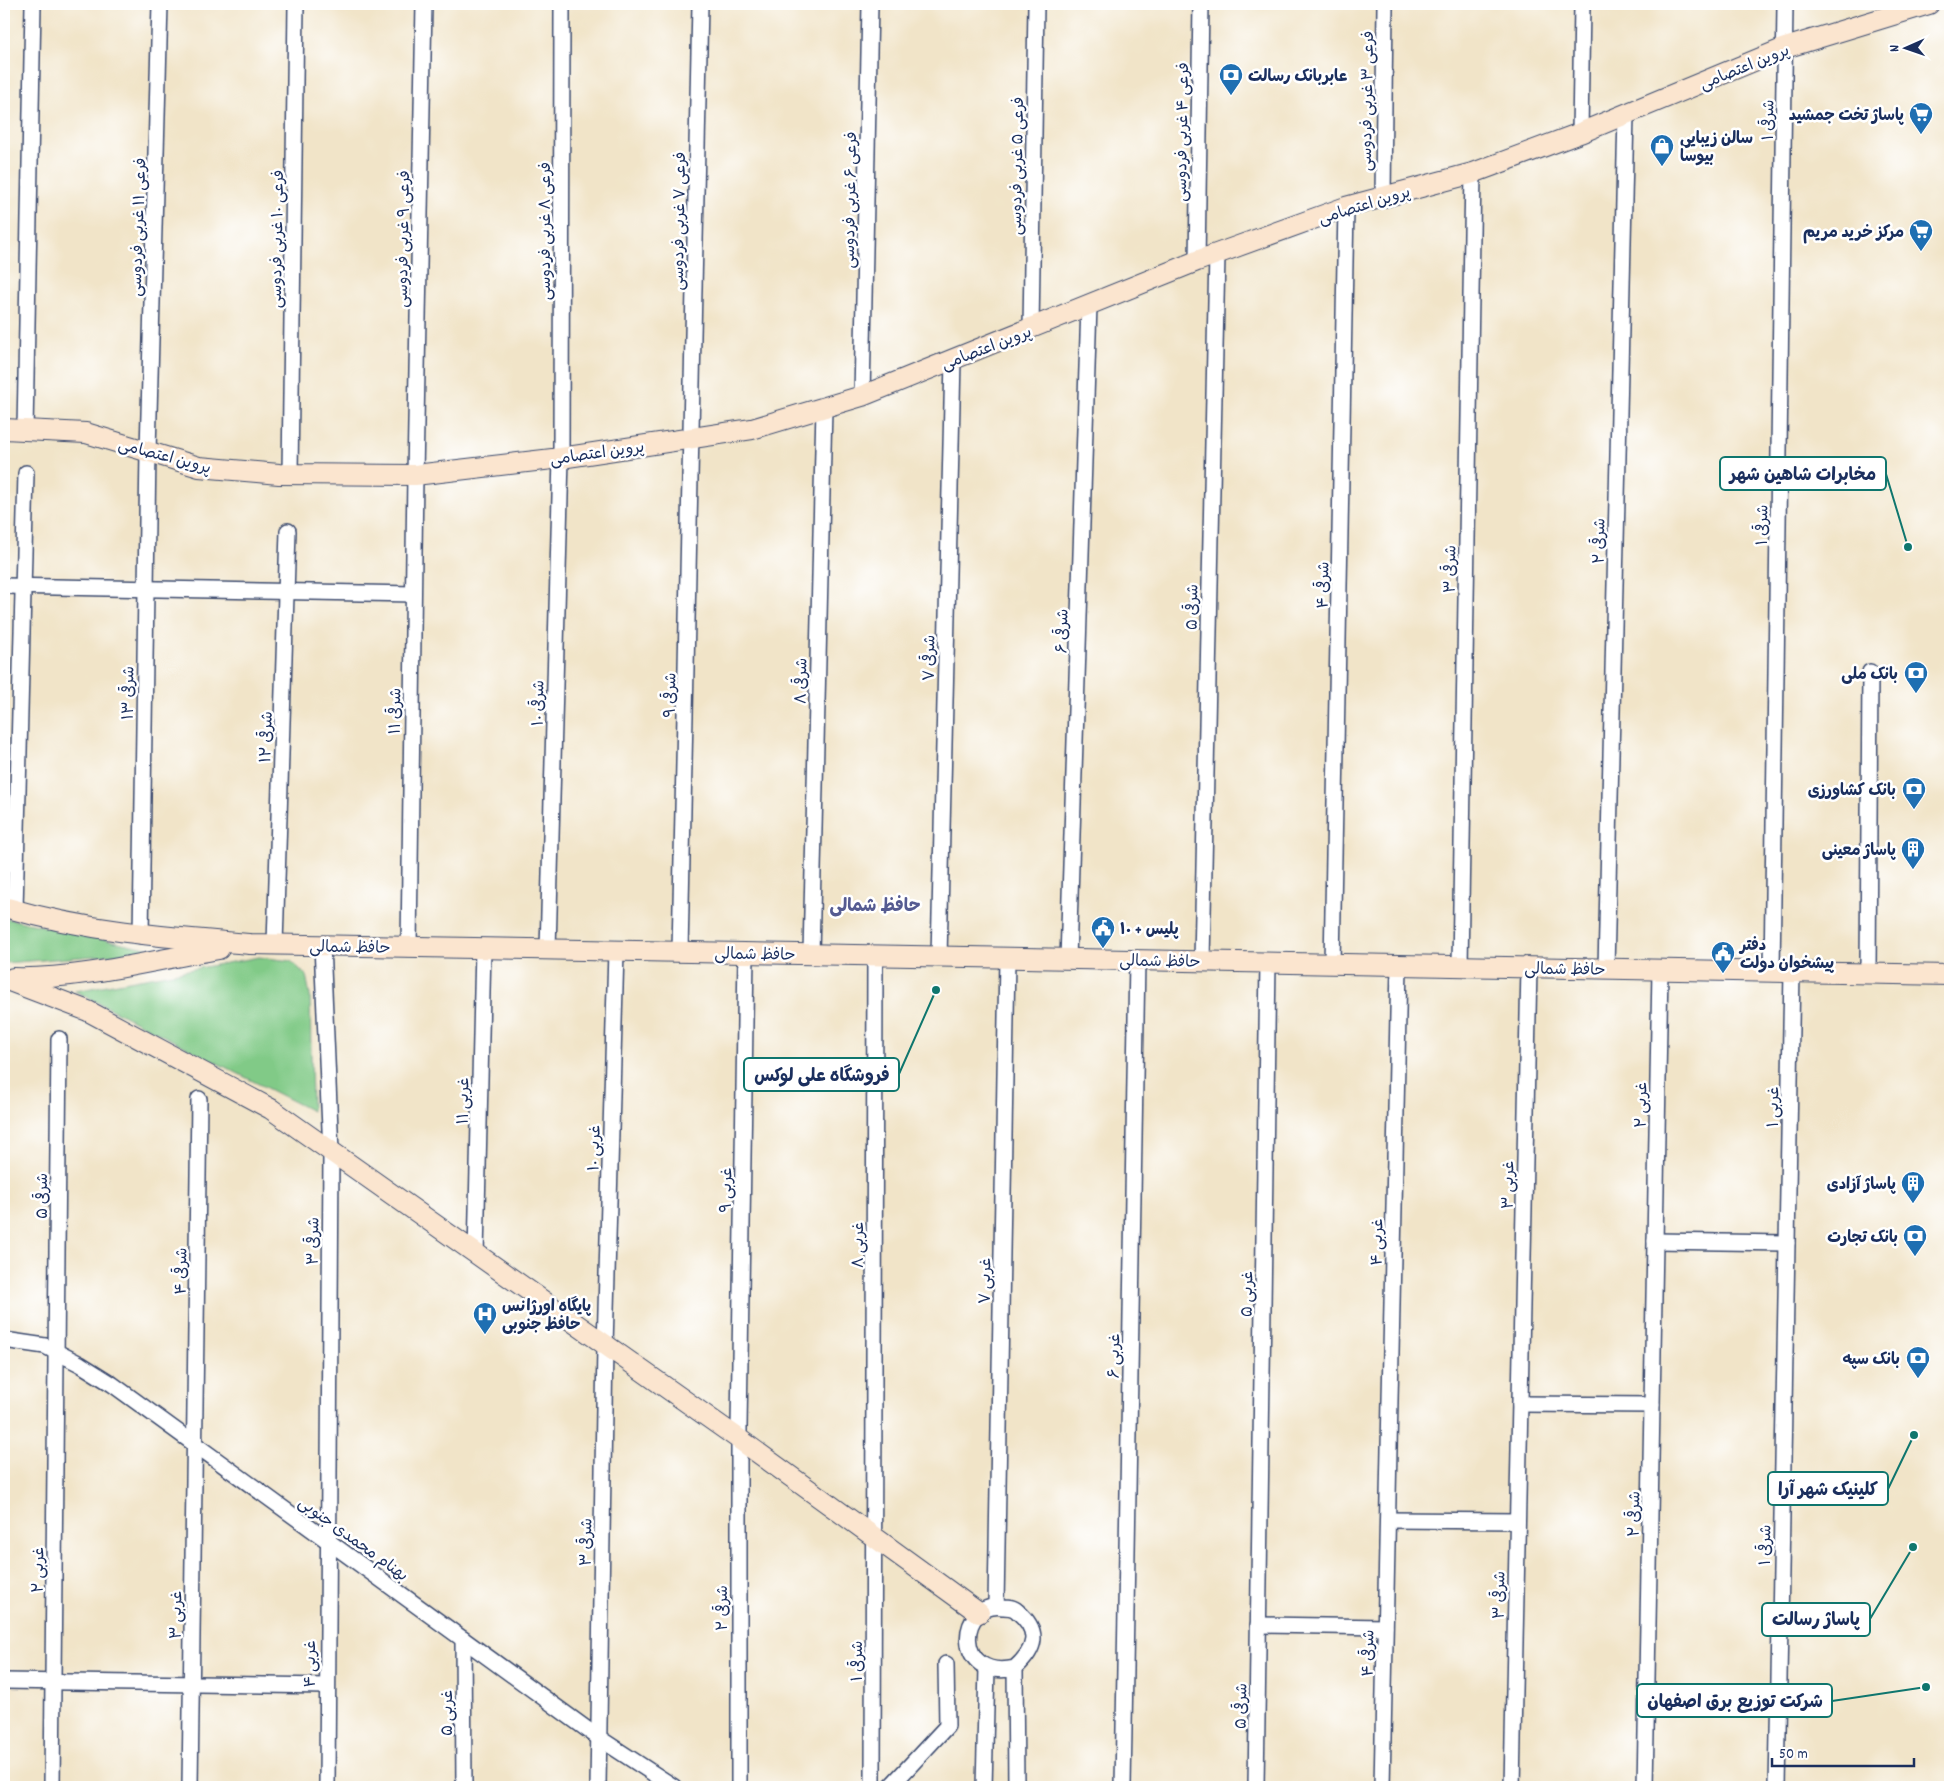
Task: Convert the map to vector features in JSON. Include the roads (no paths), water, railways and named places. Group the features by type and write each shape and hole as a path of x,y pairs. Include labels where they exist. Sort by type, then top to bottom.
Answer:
{"main road":[{"name":"پروین اعتصامی","path":"4,429 86,433 199,467 290,474 415,475 561,458 752,429 862,396 1031,330 1216,254 1346,207 1473,173 1580,133 1784,48 1929,4"},
{"name":"حافظ شمالی","path":"10,908 50,920 141,936 250,944 1950,975"},
{"name":"حافظ شمالی","path":"4,978 34,978 105,969 250,944"},
{"path":"4,978 88,1011 271,1109 605,1346 739,1434 873,1535 987,1609"}],"street":[{"path":"25,430 33,4"},
{"name":"فرعی ۱۱ غربی فردوسی","path":"148,452 160,4"},
{"name":"فرعی ۱۰ غربی فردوسی","path":"290,474 296,4"},
{"name":"فرعی ۹ غربی فردوسی","path":"415,475 424,4"},
{"name":"فرعی ۸ غربی فردوسی","path":"561,458 562,4"},
{"name":"فرعی ۷ غربی فردوسی","path":"692,439 700,4"},
{"name":"فرعی ۶ غربی فردوسی","path":"862,396 870,4"},
{"name":"فرعی ۵ غربی فردوسی","path":"1031,330 1036,4"},
{"name":"فرعی ۴ غربی فردوسی","path":"1197,262 1201,4"},
{"name":"فرعی ۳ غربی فردوسی","path":"1383,198 1385,4"},
{"path":"1580,133 1582,4"},
{"name":"۱ شرقی","path":"1772,972 1785,4"},
{"name":"۲ شرقی","path":"1606,969 1626,114"},
{"name":"۳ شرقی","path":"1460,966 1473,173"},
{"name":"۴ شرقی","path":"1332,964 1346,207"},
{"name":"۵ شرقی","path":"1202,961 1216,254"},
{"name":"۶ شرقی","path":"1068,959 1088,305"},
{"name":"۷ شرقی","path":"939,957 953,360"},
{"name":"۸ شرقی","path":"811,954 824,408"},
{"name":"شرقی ۹","path":"680,952 692,439"},
{"name":"۱۳ شرقی","path":"141,936 148,452"},
{"name":"شرقی ۱۰","path":"548,950 561,458"},
{"path":"10,908 26,473"},
{"name":"۱۱ شرقی","path":"409,947 415,475"},
{"name":"۱۲ شرقی","path":"276,944 288,531"},
{"path":"4,586 413,594"},
{"path":"1868,973 1870,672"},
{"name":"۳ شرقی","path":"322,946 331,1152 327,1540"},
{"name":"۱۱ غربی","path":"476,1255 482,948"},
{"name":"۱۰ غربی","path":"605,1346 616,951"},
{"name":"۹ غربی","path":"739,1434 746,953"},
{"name":"۸ غربی","path":"873,1535 875,955"},
{"name":"۷ غربی","path":"987,1609 1007,958"},
{"name":"۶ غربی","path":"1123,1787 1137,960"},
{"name":"۵ غربی","path":"1258,1625 1268,962"},
{"name":"۴ غربی","path":"1388,1520 1399,965"},
{"name":"۳ غربی","path":"1520,1404 1529,967"},
{"name":"۲ غربی","path":"1655,1240 1660,970"},
{"name":"۱ غربی","path":"1787,1243 1792,972"},
{"name":"۵ شرقی","path":"58,1353 59,1040"},
{"name":"۴ شرقی","path":"195,1444 199,1099"},
{"path":"1655,1240 1787,1243"},
{"name":"۲ شرقی","path":"1645,1787 1655,1240"},
{"name":"۱ شرقی","path":"1777,1787 1787,1243"},
{"name":"بهنام محمدی جنوبی","path":"4,1340 45,1346 112,1384 599,1738 674,1787"},
{"name":"۳ شرقی","path":"599,1738 605,1346"},
{"name":"۲ غربی","path":"52,1787 58,1353"},
{"path":"1520,1404 1652,1405"},
{"name":"۳ شرقی","path":"1512,1787 1520,1404"},
{"name":"۲ شرقی","path":"739,1434 739,1787"},
{"name":"۳ غربی","path":"190,1787 195,1444"},
{"path":"1388,1520 1517,1521"},
{"name":"۴ شرقی","path":"1382,1787 1388,1520"},
{"name":"۱ شرقی","path":"873,1535 874,1787"},
{"name":"۴ غربی","path":"327,1540 327,1787"},
{"path":"1014,1608 1028,1620 1033,1638 1028,1656 1014,1668 1000,1672 986,1668 974,1658 968,1643 969,1626 987,1609 1014,1608"},
{"path":"1258,1625 1385,1627"},
{"name":"۵ شرقی","path":"1256,1787 1258,1625"},
{"name":"۵ غربی","path":"463,1639 464,1787"},
{"path":"890,1787 947,1726 946,1664"},
{"path":"984,1787 986,1668"},
{"path":"1014,1668 1016,1787"},
{"path":"4,1681 326,1686"},
{"path":"598,1787 599,1738"}],"place":[{"name":"عابربانک رسالت","path":"1231,96"},
{"name":"پاساژ تخت جمشید","path":"1921,135"},
{"name":"سالن زیبایی بیوسا","path":"1662,167"},
{"name":"مرکز خرید مریم","path":"1921,252"},
{"name":"مخابرات شاهین شهر","path":"1908,547"},
{"name":"بانک ملی","path":"1916,694"},
{"name":"بانک کشاورزی","path":"1914,810"},
{"name":"پاساژ معینی","path":"1913,870"},
{"name":"پلیس + ۱۰","path":"1103,949"},
{"name":"دفتر پیشخوان دولت","path":"1723,974"},
{"name":"فروشگاه علی لوکس","path":"936,990"},
{"name":"پاساژ آزادی","path":"1913,1204"},
{"name":"بانک تجارت","path":"1915,1257"},
{"name":"پایگاه اورژانس حافظ جنوبی","path":"485,1335"},
{"name":"بانک سپه","path":"1918,1379"},
{"name":"کلینیک شهر آرا","path":"1914,1435"},
{"name":"پاساژ رسالت","path":"1913,1547"},
{"name":"شرکت توزیع برق اصفهان","path":"1926,1687"}],"district":[{"name":"حافظ شمالی","path":"875,905"}]}
